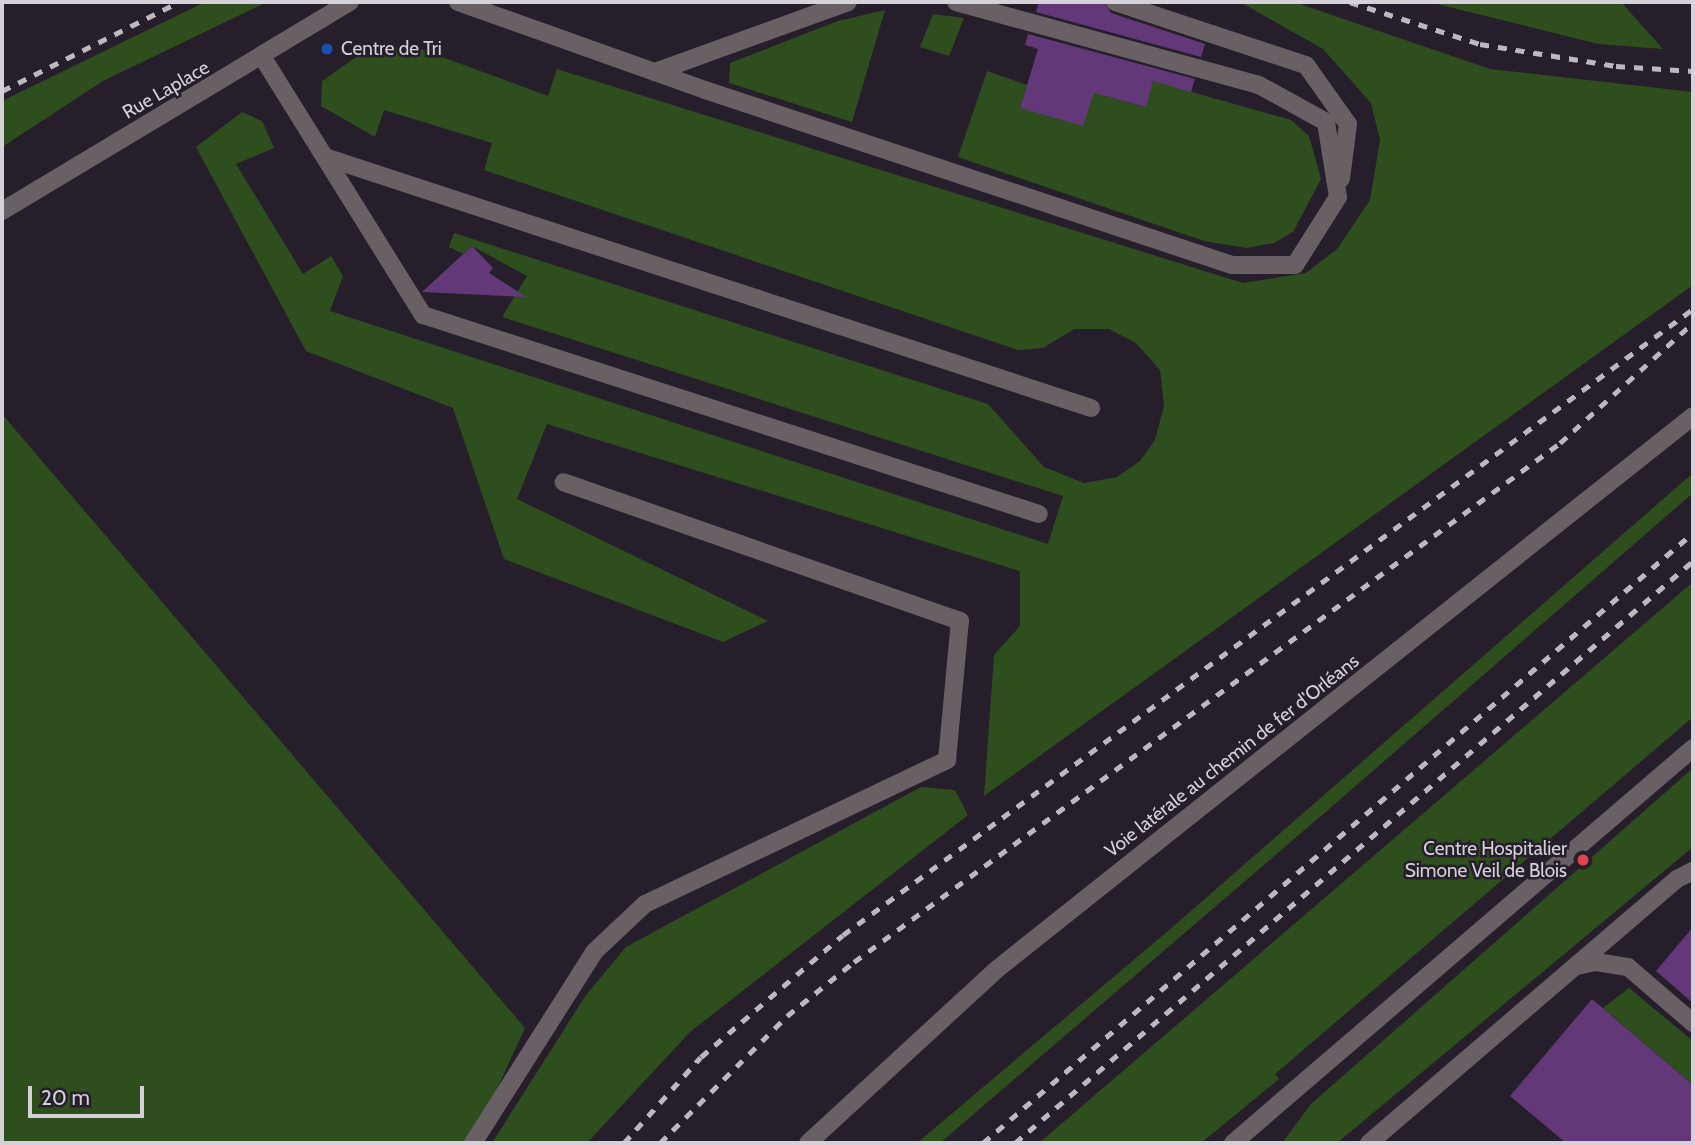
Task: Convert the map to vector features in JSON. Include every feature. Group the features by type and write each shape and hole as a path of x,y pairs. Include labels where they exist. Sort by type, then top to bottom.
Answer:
{"street":[{"name":"Rue Laplace","path":"2,211 262,58 350,2"},
{"path":"458,2 655,72 1232,265 1295,265 1338,197 1348,124 1306,65 1115,2"},
{"path":"655,72 848,2"},
{"path":"956,2 1259,85 1326,122 1338,197"},
{"path":"262,58 328,158 423,314 1039,514"},
{"path":"328,158 1091,408"},
{"name":"Voie latérale au chemin de fer d'Orléans","path":"808,1143 996,970 1693,416"},
{"path":"473,1143 594,952 645,904 947,760 960,621 564,482"},
{"path":"1233,1143 1693,748"},
{"path":"1369,1143 1574,967 1693,871"},
{"path":"1574,967 1596,962 1628,967 1693,1023"}],"green space":[{"path":"205,2 267,2 103,81 2,147 2,101"},
{"path":"1240,2 1294,2 1490,69 1693,92 1693,285 984,796 994,655 1020,626 1020,571 547,424 517,499 768,621 723,642 504,559 453,408 306,351 196,147 242,112 262,121 274,148 236,164 303,274 331,256 343,276 330,311 1048,544 1063,496 502,317 527,276 472,246 463,254 449,247 454,233 988,404 1044,467 1084,483 1117,477 1140,461 1155,440 1164,406 1160,370 1136,343 1109,329 1074,329 1043,348 1018,350 484,170 492,143 384,110 375,137 321,106 322,81 369,48 415,47 548,96 557,69 1243,283 1306,273 1337,249 1370,200 1380,140 1371,103 1323,49"},
{"path":"1429,2 1621,2 1663,49 1598,44"},
{"path":"885,10 852,122 729,83 730,63 838,21"},
{"path":"933,14 964,18 949,56 920,47"},
{"path":"987,71 1027,85 1020,108 1083,125 1094,93 1145,107 1153,81 1291,120 1309,136 1321,179 1293,232 1274,243 1246,248 1204,241 958,157"},
{"path":"2,414 525,1028 497,1089 463,1143 2,1143"},
{"path":"1693,473 1693,493 1336,803 940,1143 917,1143 1175,925"},
{"path":"1693,582 1693,717 1275,1074 1279,1079 1201,1143 1039,1143"},
{"path":"1693,768 1693,847 1337,1143 1282,1143 1311,1104"},
{"path":"921,787 955,790 968,815 690,1032 587,1143 492,1143 586,995 626,947"},
{"path":"1629,988 1693,1041 1693,1085 1603,1008"}],"building":[{"path":"1039,2 1104,2 1111,13 1205,44 1201,57 1036,12"},
{"path":"1028,34 1195,79 1191,92 1153,81 1146,107 1094,93 1083,126 1020,108 1038,49 1025,45"},
{"path":"472,246 493,268 489,273 526,297 422,292"},
{"path":"1693,927 1693,1003 1656,971"},
{"path":"1592,999 1693,1085 1693,1143 1566,1143 1510,1096"}],"railway":[{"path":"2,91 179,2"},
{"path":"1350,2 1480,44 1616,66 1693,71"},
{"path":"624,1143 701,1057 843,935 1693,309"},
{"path":"660,1143 787,1016 854,962 1560,443 1693,323"},
{"path":"983,1143 1693,533"},
{"path":"1015,1143 1693,561"}],"place":[{"name":"Centre de Tri","path":"327,49"},
{"name":"Centre Hospitalier Simone Veil de Blois","path":"1583,860"}]}
